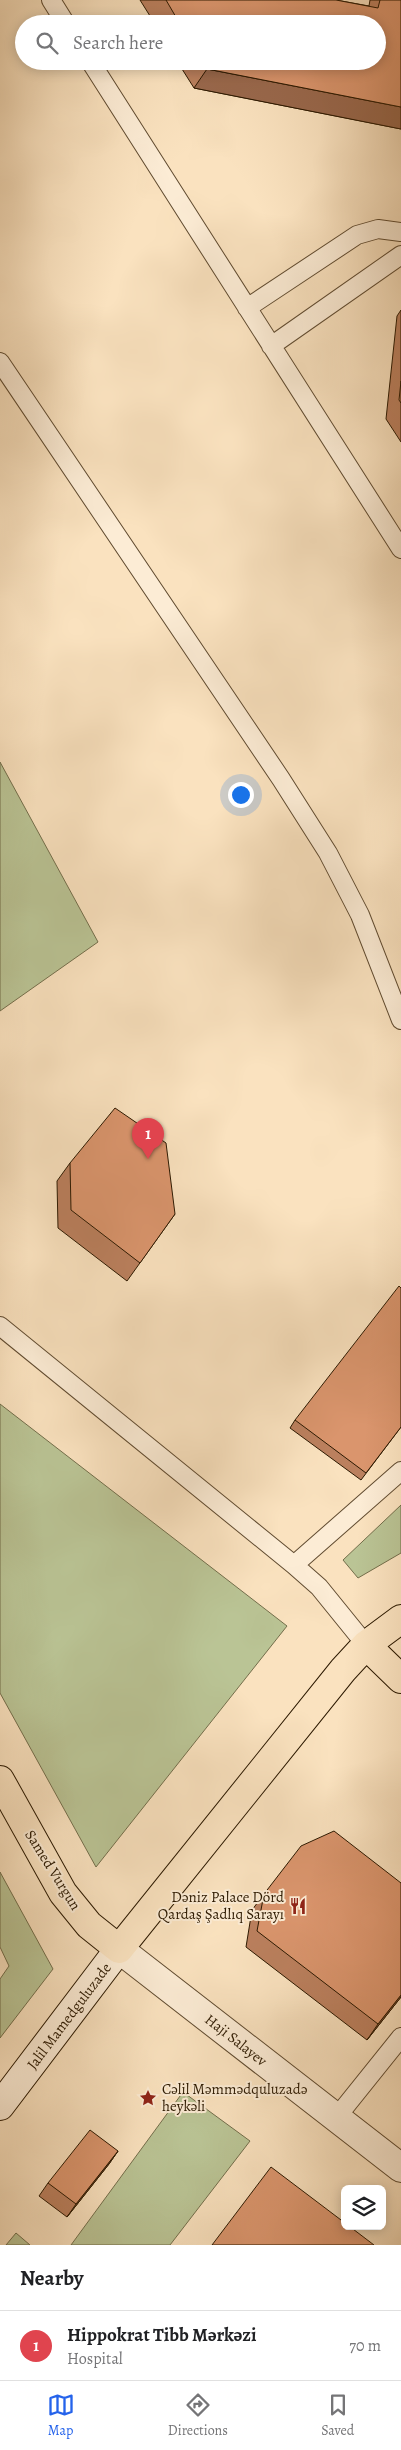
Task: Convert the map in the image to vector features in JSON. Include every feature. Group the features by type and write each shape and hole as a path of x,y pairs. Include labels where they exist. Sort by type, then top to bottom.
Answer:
{"main road":[{"path":"120,1949 338,1676 366,1645 401,1618"},
{"path":"366,1645 401,1679"},
{"name":"Samed Vurgun","path":"0,1780 63,1893 90,1925 120,1949"}],"street":[{"name":"Jalil Mamedguluzade","path":"0,2106 120,1949"},
{"name":"Haji Salayev","path":"120,1949 401,2168"}],"lane":[{"path":"51,0 60,15"},
{"path":"96,70 401,549"},
{"path":"247,308 357,235 378,229 401,232"},
{"path":"271,346 401,255"},
{"path":"0,362 281,778 328,853 360,915 401,1020"},
{"path":"0,1326 294,1565 319,1587 366,1645"},
{"path":"294,1565 401,1471"},
{"path":"336,2118 401,2037"}],"green space":[{"path":"0,762 98,942 0,1011"},
{"path":"0,1404 287,1626 96,1867 0,1693"},
{"path":"401,1505 401,1553 358,1578 343,1560"},
{"path":"0,1872 53,1969 0,2038 0,1979 9,1966 0,1947"},
{"path":"183,2092 250,2141 170,2245 71,2245"},
{"path":"16,2233 30,2245 6,2245"}],"building":[{"path":"166,0 336,0 378,8 380,0 401,0 401,107 212,70 386,70 386,15 175,15"},
{"path":"401,381 401,403 399,400"},
{"path":"115,1108 166,1143 175,1214 140,1263 71,1210 70,1163"},
{"path":"399,1286 401,1288 401,1427 366,1473 295,1420"},
{"path":"334,1831 401,1883 401,1995 378,2024 257,1931 264,1894 301,1846"},
{"path":"90,2130 118,2151 76,2204 48,2183"},
{"path":"271,2167 341,2220 341,2230 354,2230 374,2245 212,2245"}],"place":[{"name":"Hippokrat Tibb Mərkəzi","path":"148,1159"},
{"name":"Dəniz Palace Dörd Qardaş Şadlıq Sarayı","path":"298,1906"},
{"name":"Cəlil Məmmədquluzadə heykəli","path":"148,2098"}]}
